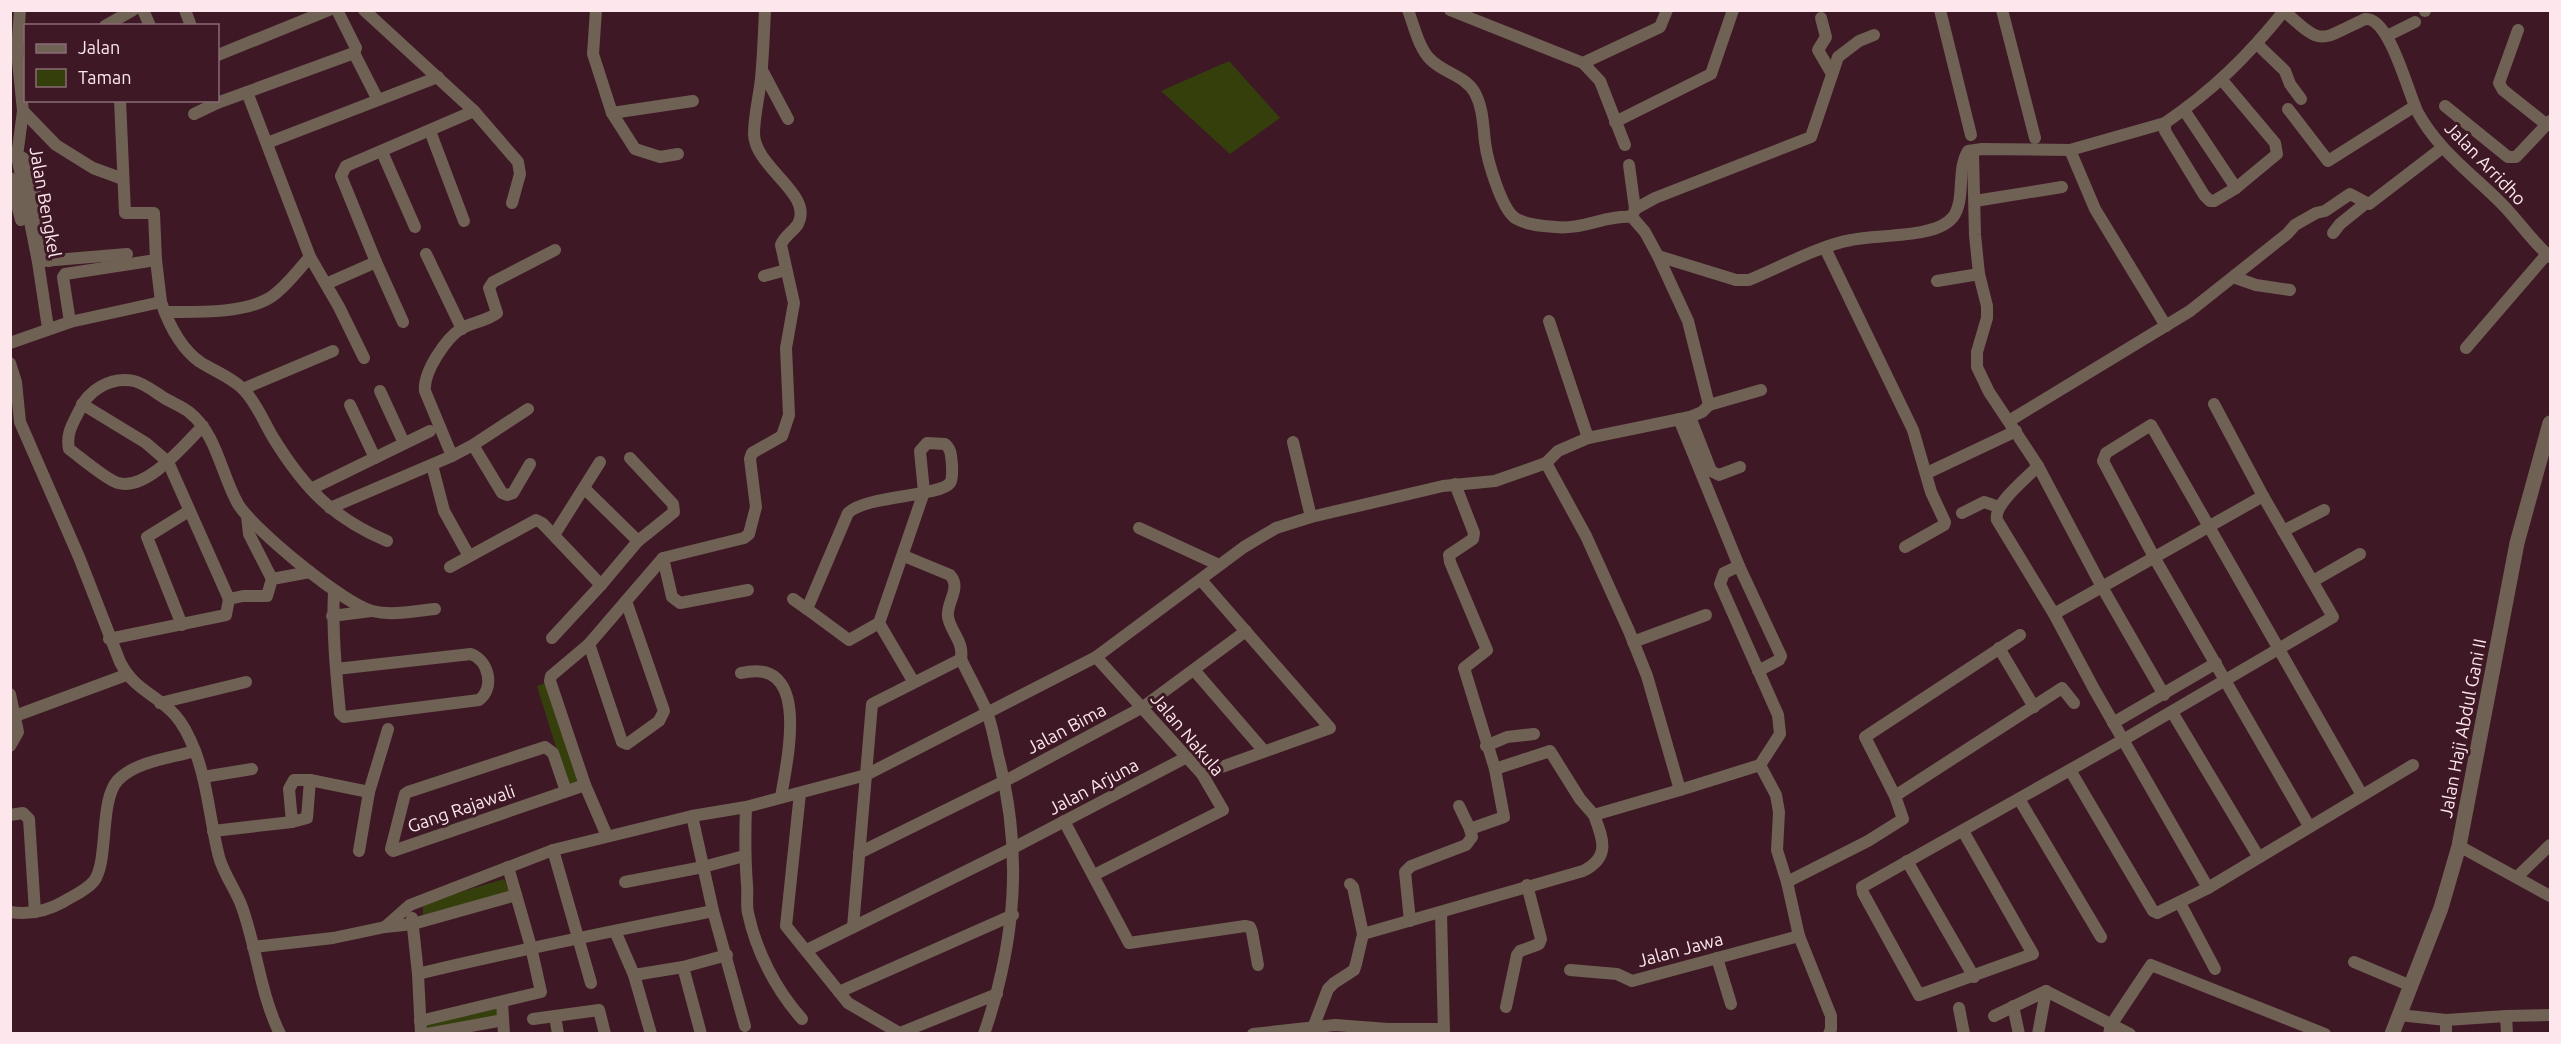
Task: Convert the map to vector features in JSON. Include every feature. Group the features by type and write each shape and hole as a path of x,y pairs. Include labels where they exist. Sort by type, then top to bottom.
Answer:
{"street":[{"name":"Jalan Bengkel","path":"20,10 14,51 23,111 17,156 44,261 48,328"},
{"path":"108,24 133,10"},
{"path":"143,10 149,24"},
{"path":"219,55 329,10"},
{"path":"337,10 356,48 354,53 378,100"},
{"path":"364,10 474,111 518,162 520,174 512,203"},
{"path":"596,10 594,54 612,113 635,149 660,157 678,154"},
{"path":"606,833 585,785 550,681 554,672 590,644 663,558 744,538 750,534 756,507 750,459 752,453 782,436 789,415 786,348 794,303 781,245 798,223 800,209 795,194 767,165 758,151 754,135 762,70 765,10"},
{"path":"1408,10 1424,51 1430,60 1465,81 1473,90 1480,105 1490,162 1504,204 1515,218 1523,222 1557,228 1585,225 1634,213 1655,198 1811,137 1839,55 1859,41 1874,35"},
{"path":"1450,10 1583,63 1600,81 1625,145"},
{"path":"1583,63 1660,27 1667,10"},
{"path":"1615,122 1711,74 1733,10"},
{"path":"1940,10 1971,135"},
{"path":"2002,10 2035,138"},
{"path":"1974,151 2070,150 2164,123 2222,80 2257,44 2283,11 2314,37 2322,38 2332,36 2369,18 2377,23 2386,36 2415,22"},
{"path":"1821,18 1826,37 1819,46 1818,54 1832,74"},
{"path":"2445,106 2508,157 2516,157 2548,123 2503,90 2499,83 2518,30"},
{"name":"Jalan Arridho","path":"2386,36 2415,106 2434,138 2501,203 2549,256"},
{"path":"2257,44 2285,71 2290,84 2301,99"},
{"path":"219,101 354,53"},
{"path":"762,70 788,119"},
{"path":"267,143 438,77"},
{"path":"2164,123 2165,131 2206,198 2214,201 2236,188 2277,154 2277,146 2222,80"},
{"path":"247,92 310,257 364,358"},
{"path":"612,113 693,101"},
{"path":"120,102 125,213 154,213 156,260 163,307 187,351 243,389 290,465 330,508 357,528 387,541"},
{"path":"194,114 217,102"},
{"path":"2288,110 2328,161 2415,106"},
{"path":"2184,110 2236,188"},
{"path":"23,111 56,145 93,168 123,179"},
{"path":"403,322 341,176 346,166 474,111"},
{"path":"430,131 464,221"},
{"path":"2333,233 2340,224 2366,203 2373,202 2442,148"},
{"path":"2070,150 2095,209 2166,326"},
{"path":"1658,256 1736,280 1747,280 1848,240 1911,233 1946,224 1958,209 1962,168 1974,151"},
{"path":"1974,151 1975,235 1979,274 1988,306 1976,361 1989,392 2038,466 2102,587 2164,695"},
{"path":"382,152 415,227"},
{"path":"1629,165 1634,213 1658,256 1688,321 1709,405"},
{"path":"10,178 21,220"},
{"path":"1976,201 2062,188"},
{"path":"1927,473 2012,426 2210,297 2295,225 2316,213 2325,211 2350,194 2366,203"},
{"path":"1825,249 1913,430 1931,492 1945,524 1905,547"},
{"path":"452,456 425,391 424,380 428,370 454,334 497,313 489,288 493,282 555,250"},
{"path":"44,261 127,254"},
{"path":"426,254 462,329"},
{"path":"2466,348 2549,256"},
{"path":"10,343 70,322 163,307 208,311 255,304 271,297 310,257"},
{"path":"70,322 63,277 65,274 156,260"},
{"path":"326,284 376,262"},
{"path":"764,276 786,270"},
{"path":"1937,281 1979,274"},
{"path":"2233,277 2264,287 2290,290"},
{"path":"1549,321 1588,438"},
{"path":"243,389 333,351"},
{"path":"10,363 16,382 20,422 126,675 137,687 174,714 184,727 195,751 204,781 209,815 223,869 242,907 266,998 280,1034"},
{"path":"203,426 168,462 134,484 117,483 69,449 67,437 82,404 101,386 116,380 135,381 190,412 203,426 239,505 247,516 333,591 371,611"},
{"path":"385,927 410,905 554,850 606,833 746,807 866,775 1096,657 1259,536 1311,517 1455,484 1496,482 1546,463 1558,451 1588,438 1685,418 1702,412 1709,405 1761,390"},
{"path":"380,391 404,443"},
{"path":"82,404 146,443 168,462 229,599 226,615 109,639"},
{"path":"1963,831 2033,952 2032,956 1922,995 1917,994 1862,887 2172,712 2333,617 2263,496 2214,404"},
{"path":"350,405 375,458"},
{"path":"330,508 452,456 528,410"},
{"path":"1685,418 1711,471 1719,475 1740,467"},
{"path":"1685,418 1739,566 1781,656 1779,660 1758,670"},
{"name":"Jalan Haji Abdul Gani II","path":"2392,1034 2441,908 2459,846 2517,543 2550,423"},
{"path":"2309,826 2154,557 2103,461 2106,453 2151,425 2362,795"},
{"path":"311,489 430,431"},
{"path":"1293,442 1311,517"},
{"path":"473,445 502,492 507,495 513,493 530,464"},
{"path":"552,638 638,541 672,515 675,508 673,504 630,458"},
{"path":"554,535 600,462"},
{"path":"1546,463 1586,536 1647,676 1680,790"},
{"path":"432,465 444,511 469,556"},
{"path":"2038,466 1999,507 1997,520 2054,614 2113,723 2208,888"},
{"path":"1455,484 1474,533 1473,539 1449,555 1450,562 1487,650 1464,668 1495,770 1504,817 1470,829"},
{"path":"584,488 638,541"},
{"path":"793,599 849,640 879,623 924,492 862,505 848,513 807,609"},
{"path":"2054,614 2263,496"},
{"path":"1962,513 1984,502 1999,507"},
{"path":"2283,531 2324,510"},
{"path":"182,625 147,537 189,511"},
{"path":"229,599 243,596 267,596 272,579 249,534 247,516"},
{"path":"450,567 536,520 554,535 601,585"},
{"path":"1139,528 1219,565"},
{"path":"2313,581 2360,554"},
{"path":"904,555 950,575 954,579 956,585 948,618 962,646 961,658 987,713 1005,781 1015,848 1012,915 998,994 984,1034"},
{"path":"663,558 672,597 680,603 748,590"},
{"path":"1594,815 1760,765 1777,739 1780,728 1778,715 1720,584 1722,575 1739,566"},
{"path":"272,579 310,572"},
{"path":"1201,580 1330,727 1202,774"},
{"path":"333,591 332,616 336,669 340,713 347,718 479,700 486,694 488,688 484,664 471,654 336,669"},
{"path":"590,644 622,742 627,744 659,721 663,716 663,705 626,601"},
{"path":"332,616 371,611 405,612 435,609"},
{"path":"1633,642 1706,615"},
{"path":"879,623 913,681"},
{"name":"Jalan Bima","path":"859,853 1005,781 1143,707 1245,630"},
{"path":"1787,882 1904,818 1865,737 2020,635"},
{"path":"1999,648 2034,707"},
{"name":"Jalan Nakula","path":"1094,875 1223,810 1202,774 1096,657"},
{"path":"853,927 872,704 961,658"},
{"path":"2113,723 2216,663"},
{"path":"741,673 761,670 771,675 781,684 788,699 790,733 781,797"},
{"path":"1194,670 1264,751"},
{"path":"15,716 126,675"},
{"path":"160,703 246,682"},
{"path":"1895,796 2062,688 2074,703"},
{"path":"10,694 18,732 10,746"},
{"path":"2172,712 2258,856"},
{"path":"359,851 369,792 388,729"},
{"path":"1486,746 1507,737 1534,734"},
{"name":"Gang Rajawali","path":"545,747 553,753 566,791 393,851 391,849 406,793 545,747"},
{"path":"10,912 35,912 52,908 87,888 96,878 110,794 117,781 132,770 195,751"},
{"path":"1363,934 1582,871 1597,861 1603,848 1603,838 1594,815 1580,799 1550,751 1495,770"},
{"name":"Jalan Arjuna","path":"807,950 1015,848 1187,757"},
{"path":"1760,765 1776,795 1779,812 1777,850 1799,936 1831,1016 1829,1034"},
{"path":"2070,770 2153,911 2157,913 2208,888 2413,765"},
{"path":"204,781 252,769"},
{"path":"292,822 291,784 294,780 310,780 369,792"},
{"path":"213,831 292,822 307,818 310,780"},
{"path":"566,791 585,785"},
{"path":"800,793 786,923 788,930 807,950 848,1003 900,1033 998,994"},
{"path":"2019,799 2101,937"},
{"path":"1410,921 1405,872 1411,866 1466,845 1472,837 1459,806"},
{"path":"746,807 744,856 748,912 759,948 785,998 802,1019"},
{"path":"10,814 23,813 29,819 35,912"},
{"path":"692,816 713,911 745,1026"},
{"path":"1064,821 1129,943 1245,926 1250,927 1252,932 1258,965"},
{"path":"2517,877 2550,845"},
{"path":"2459,846 2550,896"},
{"path":"554,850 591,983"},
{"path":"625,882 703,867 744,856"},
{"path":"1907,861 1974,976"},
{"path":"410,905 421,1027 541,992 531,946 508,867"},
{"path":"1315,1031 1328,989 1354,970 1363,934 1353,887 1350,884"},
{"path":"1506,1007 1517,955 1520,951 1539,944 1541,939 1527,885"},
{"path":"253,947 333,938 385,927 413,924 516,896"},
{"path":"2180,903 2215,969"},
{"path":"418,974 531,946 578,939 713,911"},
{"path":"1253,1034 1315,1031 1335,1025 1444,1031 1441,912"},
{"path":"839,992 1012,915"},
{"path":"615,931 634,975 651,1034"},
{"name":"Jalan Jawa","path":"1570,970 1617,974 1632,981 1799,936"},
{"path":"634,975 682,967 727,955"},
{"path":"1717,958 1731,1004"},
{"path":"2354,962 2411,986"},
{"path":"2110,1029 2149,966 2153,965 2325,1034"},
{"path":"682,967 701,1034"},
{"path":"1994,1016 2046,991"},
{"path":"2046,991 2110,1029 2130,1034"},
{"path":"2038,1034 2046,991"},
{"path":"502,1002 504,1034"},
{"path":"2013,1006 2019,1034"},
{"path":"1959,1008 1964,1034"},
{"path":"533,1019 599,1010 605,1034"},
{"path":"2399,1015 2446,1020 2550,1015"},
{"path":"555,1016 558,1034"},
{"path":"2506,1016 2507,1034"},
{"path":"427,1034 503,1020"},
{"path":"2446,1020 2446,1034"}],"green space":[{"path":"1229,61 1280,118 1230,154 1161,91"},
{"path":"548,682 578,783 568,786 537,686"},
{"path":"504,879 509,891 507,893 423,915 423,904 427,902"},
{"path":"502,1002 503,1020 427,1034 420,1021"}]}
